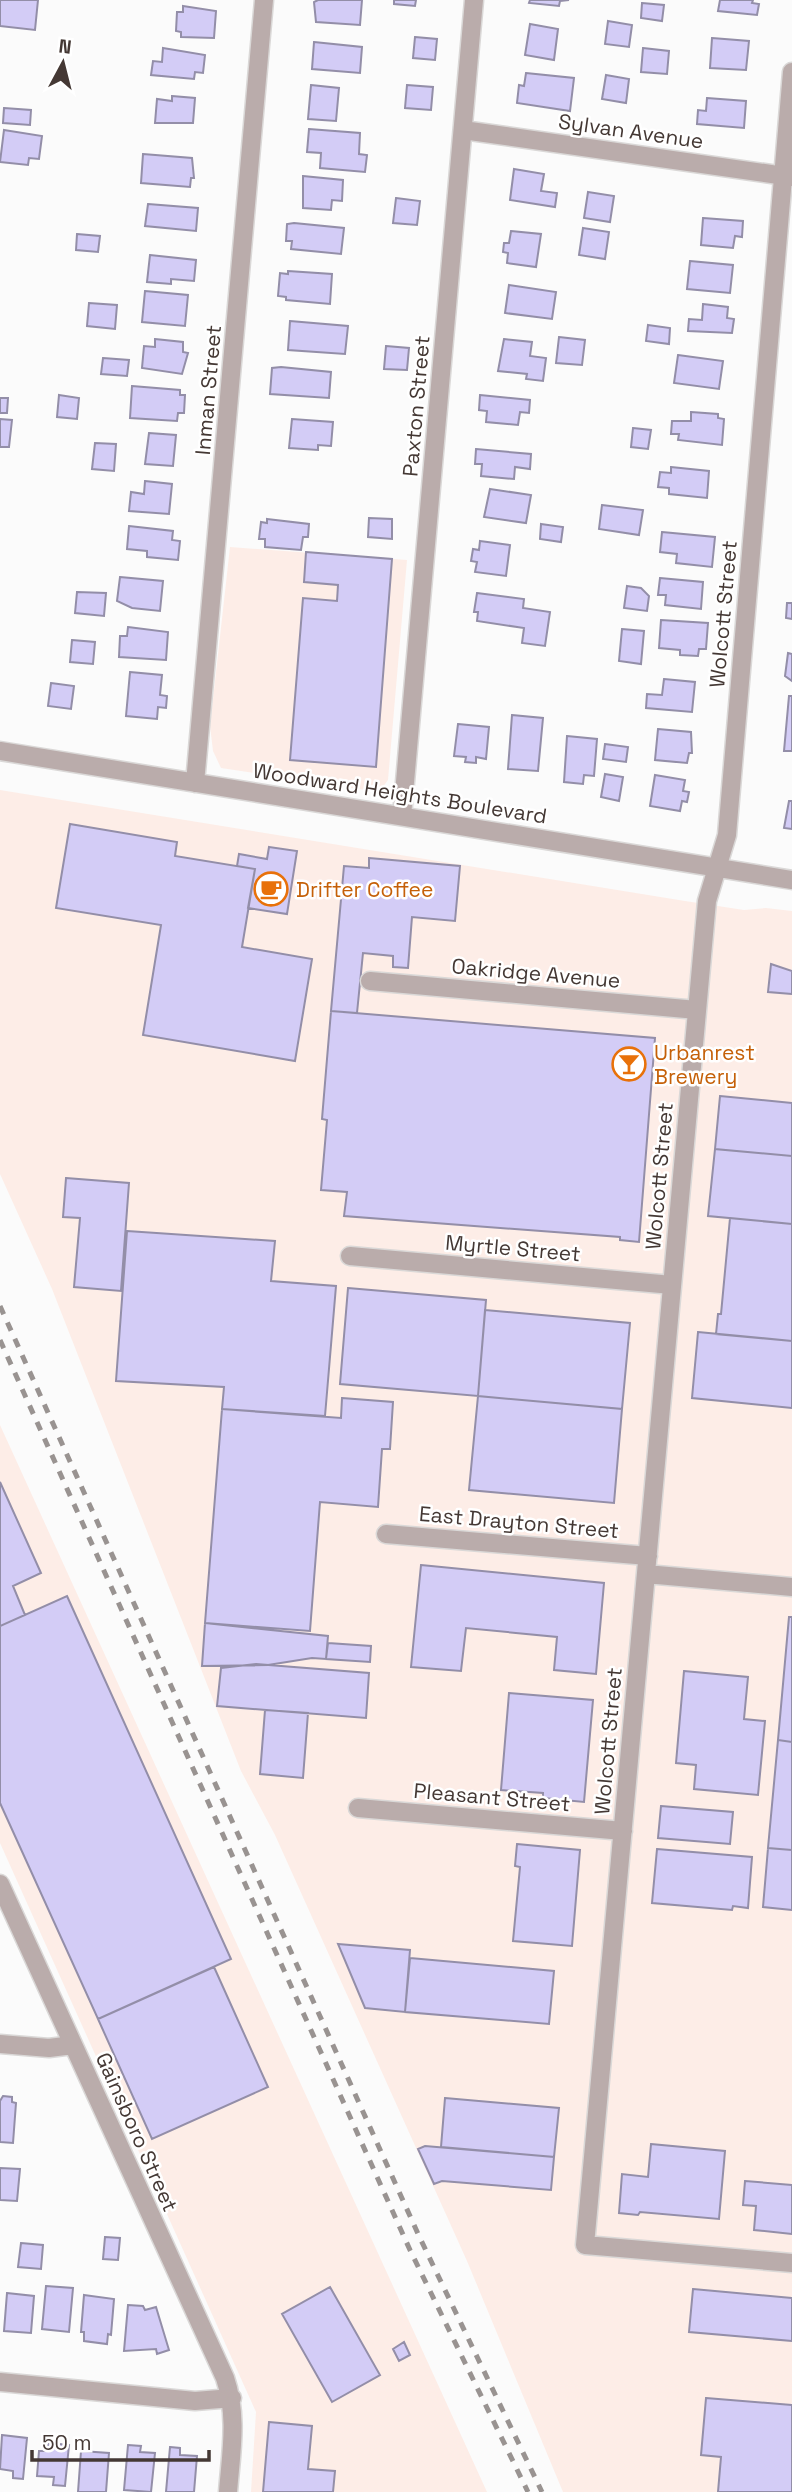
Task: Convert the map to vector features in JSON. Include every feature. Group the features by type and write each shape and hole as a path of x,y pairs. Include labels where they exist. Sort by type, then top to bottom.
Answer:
{"street":[{"name":"Inman Street","path":"195,783 264,0"},
{"name":"Paxton Street","path":"402,816 474,0"},
{"name":"Wolcott Street","path":"792,72 788,176 729,814 718,868 707,901 585,2245 792,2263"},
{"name":"Sylvan Avenue","path":"463,130 788,176"},
{"name":"Woodward Heights Boulevard","path":"0,751 792,880"},
{"name":"Oakridge Avenue","path":"370,981 697,1010"},
{"name":"Myrtle Street","path":"349,1256 672,1285"},
{"name":"East Drayton Street","path":"386,1534 647,1565 792,1587"},
{"name":"Pleasant Street","path":"358,1808 623,1831"},
{"name":"Gainsboro Street","path":"0,1884 216,2357 232,2398"},
{"path":"0,2044 49,2048 73,2045"},
{"path":"0,2382 195,2401 232,2398 234,2421 228,2492"}],"shaded area":[{"path":"230,547 407,560 388,780 379,792 221,768 213,751 210,726"},
{"path":"0,790 685,901 744,910 766,908 792,911 792,2492 563,2492 467,2261 275,1835 241,1771 52,1289 0,1174"},
{"path":"0,1425 487,2492 251,2492 256,2412 0,1843"}],"building":[{"path":"0,0 38,0 35,30 0,26"},
{"path":"362,0 360,25 316,22 314,2"},
{"path":"394,0 416,0 415,6 394,4"},
{"path":"530,0 569,0 560,1 559,6 529,3"},
{"path":"720,0 753,0 752,3 759,4 757,15 718,11"},
{"path":"642,3 664,5 662,21 641,18"},
{"path":"183,6 216,11 214,38 181,37 181,32 176,31 177,12 183,12"},
{"path":"608,21 632,25 629,47 605,44"},
{"path":"530,24 558,29 554,60 525,55"},
{"path":"415,37 437,39 435,60 413,58"},
{"path":"712,38 749,41 746,70 710,68"},
{"path":"314,42 362,47 360,73 312,69"},
{"path":"163,48 205,55 203,73 195,72 194,79 151,75 153,61 162,62"},
{"path":"643,48 669,51 667,74 641,72"},
{"path":"526,73 574,78 570,111 517,103 519,85 524,86"},
{"path":"606,75 629,79 626,103 602,99"},
{"path":"311,85 339,88 336,121 308,119"},
{"path":"407,85 433,87 431,110 405,108"},
{"path":"172,96 195,98 193,123 155,123 157,99 172,101"},
{"path":"707,98 746,101 744,128 697,124 698,110 706,111"},
{"path":"4,108 31,110 30,125 3,123"},
{"path":"309,129 360,133 359,154 367,155 365,172 320,168 321,153 307,152"},
{"path":"4,130 42,136 39,159 29,158 28,165 0,162"},
{"path":"143,154 192,158 194,178 191,178 190,187 141,183"},
{"path":"514,169 544,174 541,191 557,193 555,207 510,200"},
{"path":"303,176 343,180 342,201 332,200 331,210 303,208"},
{"path":"588,192 614,196 610,222 584,218"},
{"path":"396,198 420,201 417,225 393,223"},
{"path":"148,204 198,208 196,231 145,226"},
{"path":"703,218 743,221 742,237 735,236 733,248 701,245"},
{"path":"287,224 344,228 341,254 291,249 292,241 286,241"},
{"path":"583,228 609,232 605,259 579,255"},
{"path":"511,231 541,234 536,267 507,263 508,253 503,252 504,243 509,243"},
{"path":"77,234 100,236 98,252 76,250"},
{"path":"150,255 196,260 194,281 171,279 171,284 147,282"},
{"path":"690,261 733,265 730,293 687,289"},
{"path":"288,271 332,274 330,304 286,300 286,297 278,296 280,273 288,274"},
{"path":"509,285 556,292 552,319 505,313"},
{"path":"145,291 188,295 185,326 142,322"},
{"path":"89,303 117,305 115,329 87,326"},
{"path":"703,304 728,307 727,318 734,319 732,333 688,331 689,319 702,320"},
{"path":"290,321 348,326 345,354 288,350"},
{"path":"648,325 670,328 669,344 646,341"},
{"path":"559,337 585,340 582,365 556,363"},
{"path":"155,339 183,342 183,352 188,353 182,374 142,368 144,346 155,347"},
{"path":"504,339 532,342 530,356 546,358 543,381 526,379 527,374 498,371"},
{"path":"386,346 409,348 407,370 384,369"},
{"path":"678,355 723,361 719,389 674,383"},
{"path":"103,358 129,360 127,376 101,374"},
{"path":"272,368 331,372 329,398 270,394"},
{"path":"132,386 180,390 180,395 185,395 184,413 178,413 177,421 130,418"},
{"path":"59,395 79,398 77,419 57,417"},
{"path":"480,395 530,400 529,413 520,412 518,425 486,422 487,411 479,410"},
{"path":"0,398 8,398 7,413 0,413"},
{"path":"691,412 718,414 718,418 724,419 722,445 678,440 679,434 671,434 672,421 691,421"},
{"path":"0,419 12,420 9,447 0,447"},
{"path":"292,419 333,422 331,446 318,445 318,450 289,448"},
{"path":"633,428 651,430 648,449 631,447"},
{"path":"149,433 176,435 173,466 145,464"},
{"path":"95,443 116,444 114,471 92,469"},
{"path":"476,449 531,454 530,469 515,467 514,479 481,476 482,464 475,464"},
{"path":"671,467 709,471 707,498 669,494 669,488 658,487 660,472 671,473"},
{"path":"145,481 172,484 169,514 129,511 131,492 144,494"},
{"path":"490,489 531,495 526,523 484,517"},
{"path":"602,505 643,510 639,535 599,529"},
{"path":"369,518 392,519 392,539 368,537"},
{"path":"267,519 309,524 308,537 303,537 301,550 265,547 265,539 259,539 261,522 267,523"},
{"path":"541,524 563,527 561,542 540,539"},
{"path":"129,526 173,531 172,540 180,541 178,560 147,557 147,551 127,549"},
{"path":"662,532 715,537 712,567 676,563 677,554 660,552"},
{"path":"480,541 510,545 506,576 475,572 477,562 471,561 473,549 479,550"},
{"path":"306,552 392,559 376,767 290,760 303,598 337,601 338,585 304,582"},
{"path":"120,577 163,581 160,611 132,608 117,601"},
{"path":"660,578 703,582 701,609 665,605 666,595 658,595"},
{"path":"627,586 641,588 649,596 647,611 624,608"},
{"path":"77,592 106,593 104,616 75,613"},
{"path":"477,593 524,599 523,608 550,612 545,646 522,643 524,628 477,621 478,612 474,612"},
{"path":"787,603 792,603 792,619 786,618"},
{"path":"661,620 708,623 706,649 699,649 698,656 680,655 680,650 659,648"},
{"path":"128,627 168,632 166,660 119,657 120,636 127,636"},
{"path":"622,629 644,631 641,664 619,661"},
{"path":"72,640 95,642 93,664 70,662"},
{"path":"788,653 792,654 792,681 785,676"},
{"path":"130,672 162,675 160,695 167,696 166,708 158,707 157,719 126,716"},
{"path":"664,679 695,682 692,712 646,708 647,694 662,695"},
{"path":"51,683 74,686 71,709 48,706"},
{"path":"789,696 792,696 792,751 784,751"},
{"path":"512,715 543,718 538,771 508,769"},
{"path":"458,724 489,727 486,759 476,757 476,763 465,762 466,757 454,756"},
{"path":"658,729 691,732 692,753 689,753 687,763 655,760"},
{"path":"567,736 597,739 594,776 584,775 583,784 564,782"},
{"path":"605,744 628,747 626,762 603,759"},
{"path":"605,774 623,777 619,801 601,797"},
{"path":"655,775 685,780 683,791 689,792 687,802 682,801 680,811 650,806"},
{"path":"789,801 792,801 792,829 784,828"},
{"path":"70,824 177,842 175,856 255,869 242,947 312,959 295,1061 143,1035 161,925 56,908"},
{"name":"Drifter Coffee","path":"269,847 297,851 287,914 248,908 255,869 237,866 239,854 267,859"},
{"path":"369,858 460,866 455,921 412,917 408,968 393,967 393,956 363,953 357,1013 331,1011 344,866 369,868"},
{"path":"771,964 792,971 792,994 768,992"},
{"path":"331,1011 655,1038 639,1242 620,1240 620,1237 344,1216 347,1192 321,1190 327,1120 322,1119"},
{"path":"720,1096 792,1103 792,1156 715,1149"},
{"path":"715,1149 792,1156 792,1224 708,1216"},
{"path":"66,1178 129,1183 121,1291 74,1287 80,1218 63,1217"},
{"path":"730,1218 792,1224 792,1341 716,1334 718,1314 721,1314"},
{"path":"127,1231 275,1241 271,1281 336,1286 325,1416 222,1409 224,1387 116,1381"},
{"path":"348,1288 486,1300 478,1396 340,1384"},
{"path":"485,1310 630,1323 622,1409 478,1396"},
{"path":"698,1332 792,1341 792,1408 692,1398"},
{"path":"478,1396 622,1409 614,1503 469,1490"},
{"path":"342,1398 393,1402 390,1449 382,1449 378,1507 320,1502 310,1631 205,1623 222,1409 341,1418"},
{"path":"0,1482 41,1573 13,1586 25,1615 0,1626"},
{"path":"421,1565 604,1583 596,1674 554,1670 557,1637 466,1628 461,1671 411,1667"},
{"path":"67,1596 231,1959 98,2019 0,1803 0,1626"},
{"path":"789,1617 792,1617 792,1742 778,1740"},
{"path":"205,1623 328,1636 326,1659 312,1658 268,1665 202,1666"},
{"path":"328,1643 371,1646 370,1662 326,1659"},
{"path":"256,1664 369,1673 366,1718 217,1706 221,1668"},
{"path":"684,1671 748,1677 744,1719 765,1721 758,1795 694,1789 696,1765 676,1763"},
{"path":"509,1693 593,1700 584,1802 543,1798 543,1793 501,1790"},
{"path":"265,1710 308,1713 303,1778 260,1774"},
{"path":"778,1740 792,1742 792,1850 768,1848"},
{"path":"661,1806 733,1812 730,1844 658,1838"},
{"path":"517,1844 580,1850 572,1946 513,1941 520,1867 515,1866"},
{"path":"768,1848 792,1850 792,1910 763,1907"},
{"path":"657,1849 752,1857 748,1908 733,1906 732,1910 652,1903"},
{"path":"338,1944 410,1950 405,2012 365,2008"},
{"path":"410,1958 554,1971 549,2024 405,2012"},
{"path":"214,1967 268,2087 152,2139 98,2019"},
{"path":"3,2096 12,2097 12,2102 16,2103 13,2143 0,2142 0,2101"},
{"path":"445,2098 559,2108 554,2157 441,2147"},
{"path":"651,2144 725,2151 719,2219 640,2212 638,2215 619,2213 622,2174 648,2177"},
{"path":"425,2146 554,2157 551,2190 442,2181 434,2184 418,2149"},
{"path":"0,2168 20,2169 17,2201 0,2200"},
{"path":"745,2181 792,2185 792,2234 754,2230 756,2206 743,2205"},
{"path":"105,2237 120,2238 118,2260 103,2259"},
{"path":"21,2243 43,2245 41,2269 18,2267"},
{"path":"46,2286 73,2288 69,2332 42,2329"},
{"path":"330,2287 380,2375 332,2402 282,2314"},
{"path":"693,2289 792,2298 792,2341 689,2332"},
{"path":"7,2293 34,2296 31,2333 4,2331"},
{"path":"84,2295 114,2299 111,2335 108,2334 107,2344 84,2341 84,2332 81,2332"},
{"path":"128,2305 143,2306 145,2310 156,2307 169,2350 157,2354 156,2349 124,2351"},
{"path":"404,2342 410,2355 399,2361 393,2349"},
{"path":"706,2398 792,2405 792,2492 718,2492 721,2457 701,2455"},
{"path":"269,2422 312,2426 308,2469 335,2471 333,2492 263,2492"},
{"path":"2,2435 27,2438 23,2479 13,2478 13,2471 0,2469"},
{"path":"48,2443 69,2445 65,2486 53,2485 54,2477 37,2476 39,2451 47,2451"},
{"path":"128,2445 141,2446 140,2452 155,2453 151,2492 124,2490"},
{"path":"170,2447 180,2448 180,2455 197,2456 194,2492 166,2492"},
{"path":"81,2451 109,2453 106,2492 78,2492"}],"railway":[{"path":"0,1306 419,2236 542,2492"},
{"path":"0,1340 410,2250 528,2492"}],"place":[{"name":"Drifter Coffee","path":"271,889"},
{"name":"Urbanrest Brewery","path":"629,1064"}]}
